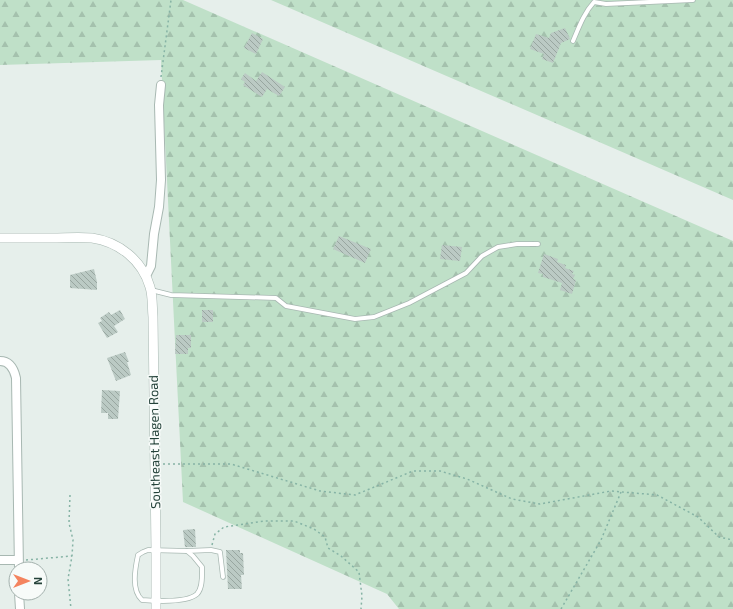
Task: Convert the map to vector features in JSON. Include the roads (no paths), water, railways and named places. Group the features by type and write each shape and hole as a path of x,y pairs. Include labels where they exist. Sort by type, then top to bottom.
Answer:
{"street":[{"path":"146,276 151,266 154,234 159,207 161,180 159,105 161,84"},
{"name":"Southeast Hagen Road","path":"0,238 82,238 100,240 117,246 125,251 134,259 146,276 150,290 153,317 156,605"},
{"path":"0,361 11,365 16,378 18,560 0,560"}],"lane":[{"path":"573,41 588,8 594,2 606,4 693,0"},
{"path":"150,290 171,295 276,298 286,306 355,319 374,317 409,303 466,273 482,256 498,247 517,244 538,244"},
{"path":"187,551 202,567 201,587 197,594 186,600 156,605 142,600 138,595 135,569 138,555 143,552 156,550 211,550 220,552 223,577"}]}
